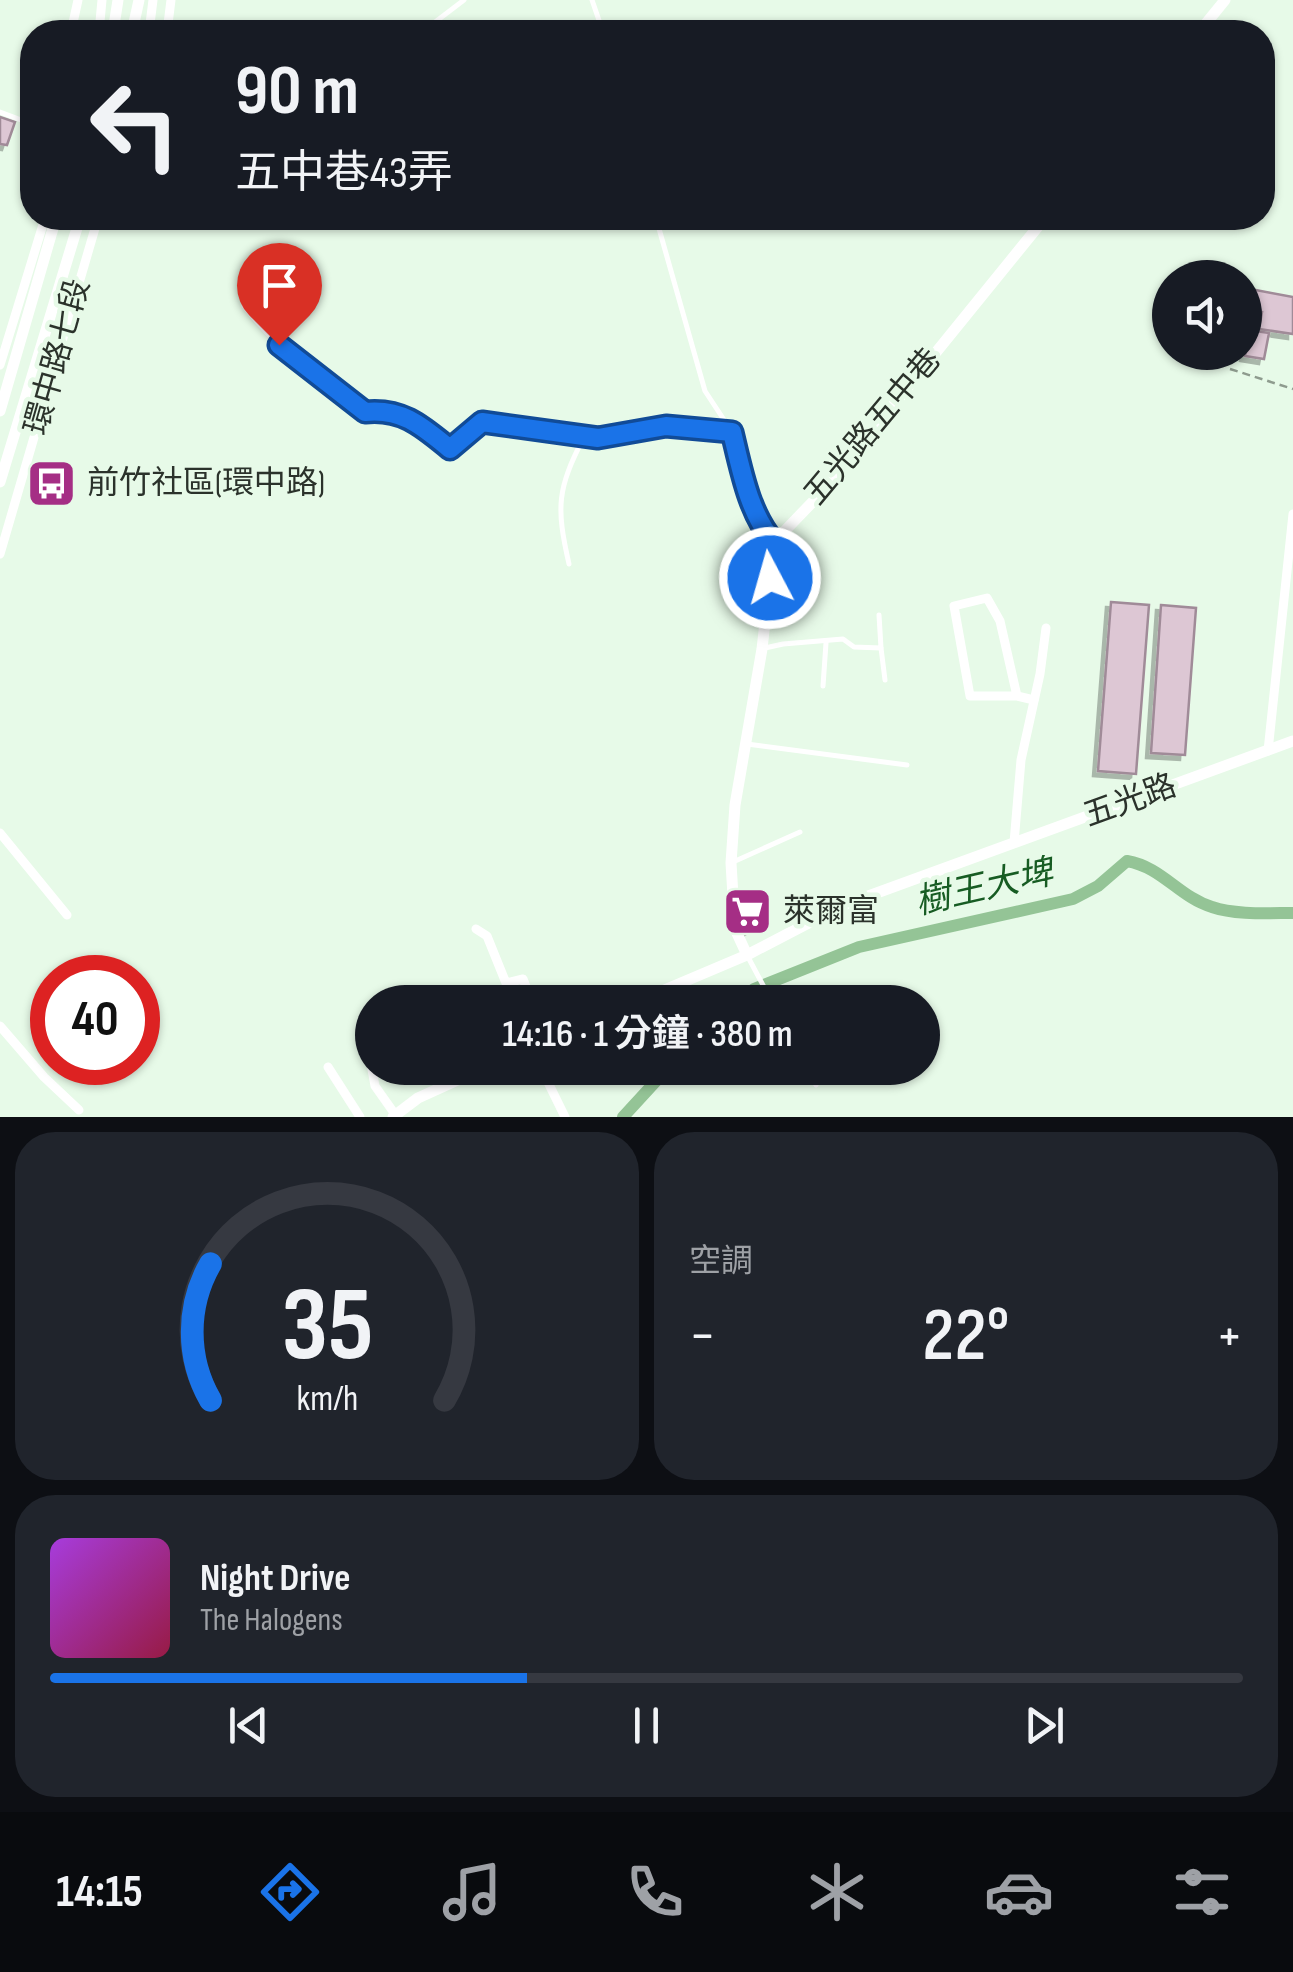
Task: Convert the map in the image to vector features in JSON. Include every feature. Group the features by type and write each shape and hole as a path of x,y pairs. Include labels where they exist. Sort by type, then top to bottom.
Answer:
{"street":[{"path":"1209,20 1225,0"},
{"name":"環中路七段","path":"0,365 41,230"},
{"name":"環中路七段","path":"0,411 53,230"},
{"name":"環中路七段","path":"0,482 76,230"},
{"name":"環中路七段","path":"0,554 94,230"},
{"name":"五光路五中巷","path":"774,542 826,488 1035,230"},
{"path":"1268,751 1293,514"},
{"path":"747,955 735,929 731,863 735,805 748,744 774,542"},
{"path":"1017,696 1000,621 988,598 954,606 970,696 1034,700"},
{"path":"1014,843 1021,760 1046,628"},
{"name":"五光路","path":"676,985 747,955 841,906 1293,741"},
{"path":"0,833 66,915"},
{"path":"476,929 487,936 506,983 523,979 525,985"},
{"path":"0,1026 44,1078 78,1110"},
{"path":"328,1067 360,1117"},
{"path":"376,1085 395,1116 418,1098 447,1085"},
{"path":"549,1085 565,1117"}],"lane":[{"path":"438,20 464,0"},
{"path":"659,230 705,391 732,432 744,481 765,533 774,542"},
{"path":"244,306 296,361 365,412 390,410 450,449 482,422 598,438 666,426 732,432"},
{"path":"569,564 558,519 559,502 584,437"},
{"path":"879,614 885,680"},
{"path":"762,649 843,639 854,647 881,648"},
{"path":"823,686 826,642"},
{"path":"748,744 907,765"},
{"path":"731,863 800,832"},
{"path":"747,955 763,985"}],"path":[{"path":"1233,370 1293,389"}],"building":[{"path":"0,117 15,122 7,145 0,144"},
{"path":"1262,291 1293,297 1293,334 1262,329"},
{"path":"1262,332 1269,333 1262,359"},
{"path":"1111,602 1149,605 1136,774 1098,771"},
{"path":"1161,605 1196,608 1185,755 1151,753"},
{"name":"萊爾富","path":"753,897 764,921 748,931 739,929 736,904"}],"waterway":[{"name":"樹王大埤","path":"764,985 859,947 1073,899 1098,886 1127,861 1150,869 1200,902 1221,910 1293,913"},
{"name":"樹王大埤","path":"623,1117 652,1085"}],"place":[{"name":"前竹社區(環中路)","path":"52,483"},
{"name":"萊爾富","path":"748,911"}],"route":[{"path":"279,345 365,412 390,410 450,449 482,422 598,438 666,426 732,432 744,481 765,533 774,542 770,578"}]}
